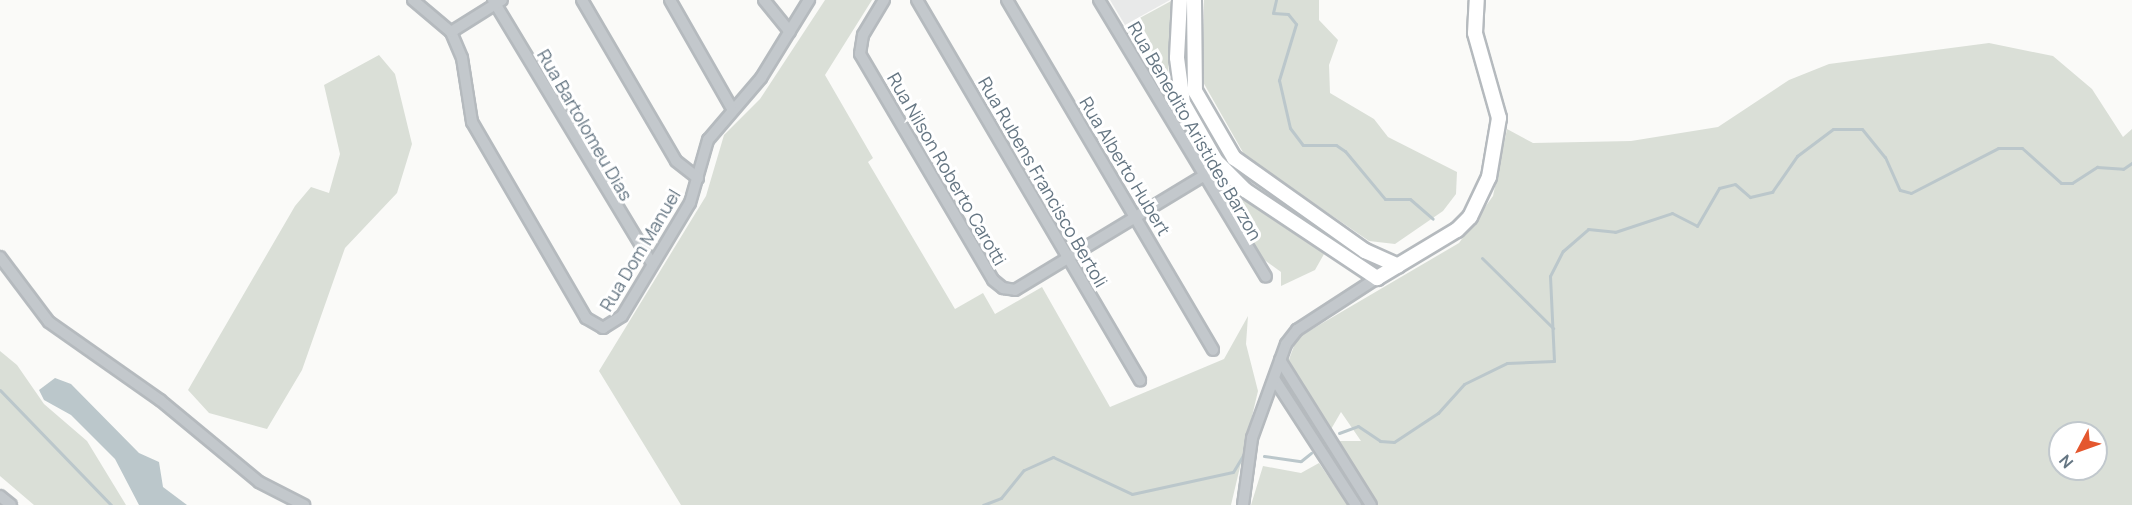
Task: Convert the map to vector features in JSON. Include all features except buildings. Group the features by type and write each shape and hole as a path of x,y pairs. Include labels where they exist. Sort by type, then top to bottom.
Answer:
{"main road":[{"path":"1180,0 1178,77 1198,135 1245,190 1353,265 1377,278 1470,217 1489,177 1499,118 1475,33 1477,0"},
{"path":"1194,0 1195,91 1221,139 1251,173 1365,251 1398,266"}],"street":[{"path":"413,0 451,32 496,1"},
{"path":"582,0 676,161 698,178"},
{"path":"670,0 731,107"},
{"path":"764,0 790,32"},
{"name":"Rua Dom Manuel","path":"451,32 462,58 472,122 586,318 603,328 622,316 690,203 708,140 731,107 748,95 809,0"},
{"name":"Rua Nilson Roberto Carotti","path":"884,0 863,35 860,54 993,280 1015,290 1069,257"},
{"name":"Rua Rubens Francisco Bertoli","path":"917,0 1140,380"},
{"name":"Rua Alberto Hubert","path":"1007,0 1213,350"},
{"name":"Rua Benedito Aristides Barzon","path":"1099,0 1203,176 1266,277"},
{"name":"Rua Bartolomeu Dias","path":"496,1 652,264"},
{"path":"1069,257 1203,176"},
{"path":"1353,265 1365,251"},
{"path":"0,256 49,322 160,400 275,500 304,505"},
{"path":"1243,505 1252,438 1275,380 1280,360 1297,330 1377,278"},
{"path":"1280,360 1371,505"},
{"path":"1275,380 1356,505"},
{"path":"0,496 11,505"}],"shaded area":[{"path":"825,0 872,0 825,75 873,158 868,162 955,309 983,293 995,314 1042,287 1110,407 1224,359 1248,316 1246,344 1258,391 1231,505 681,505 599,371 706,196 724,135 760,99"},
{"path":"1110,0 1170,0 1125,25"},
{"path":"1173,0 1168,75 1193,142 1125,26"},
{"path":"1204,0 1319,0 1319,20 1338,40 1329,65 1330,93 1374,119 1388,137 1457,172 1456,194 1443,211 1395,244 1369,241 1245,156 1203,82"},
{"path":"1989,43 2053,56 2092,89 2123,137 2132,129 2132,505 1378,505 1336,441 1361,441 1341,412 1330,431 1288,362 1297,338 1459,243 1493,196 1507,129 1533,143 1631,141 1718,127 1789,80 1829,64"},
{"path":"379,55 395,74 412,144 397,193 345,248 302,370 267,429 209,413 188,390 295,206 311,187 329,193 340,154 324,85"},
{"path":"1193,142 1225,182 1324,254 1315,270 1281,286 1281,272 1263,259"},
{"path":"0,351 17,365 44,404 87,441 126,505 34,505 0,476"},
{"path":"55,378 71,384 139,453 159,462 163,487 187,505 139,505 115,459 71,415 44,400 39,390"},
{"path":"1319,463 1348,505 1251,505 1263,466 1301,473"}],"waterway":[{"path":"1276,0 1273,13 1288,14 1296,24 1279,80 1290,128 1303,145 1336,145 1345,151 1385,199 1410,199 1433,219"},
{"path":"1339,433 1358,426 1380,441 1394,442 1438,413 1464,384 1507,363 1554,361 1550,276 1563,251 1588,229 1615,232 1672,213 1697,226 1719,188 1735,184 1750,197 1772,192 1797,156 1833,129 1862,129 1885,157 1900,190 1911,193 1998,148 2022,148 2061,183 2072,183 2097,167 2123,169 2132,163"},
{"path":"1482,258 1553,328"},
{"path":"0,390 111,505"},
{"path":"1264,456 1301,461 1311,453"},
{"path":"983,505 1001,498 1024,470 1053,457 1132,494 1233,472 1244,454"}]}
